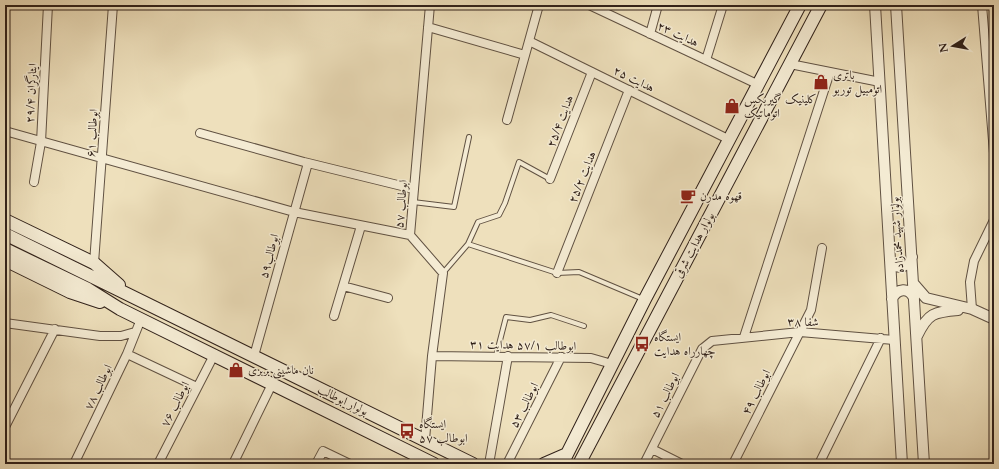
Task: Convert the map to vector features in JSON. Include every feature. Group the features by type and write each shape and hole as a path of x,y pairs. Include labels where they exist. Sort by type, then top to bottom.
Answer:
{"main road":[{"name":"بولوار هدایت شرقی","path":"564,459 728,139 800,5"},
{"name":"بولوار هدایت شرقی","path":"579,464 821,5"},
{"path":"5,220 94,263 127,293"},
{"name":"بولوار ابوطالب","path":"5,234 472,464"},
{"path":"5,249 88,289 120,309"},
{"path":"5,260 70,292 120,309"},
{"path":"646,297 663,304"},
{"name":"بولوار ابوطالب","path":"120,309 434,464"},
{"path":"354,425 360,423 378,432 383,432 386,429 386,424 382,419"},
{"path":"544,464 564,459"}],"street":[{"name":"ایثارگران ۲۹/۴","path":"34,182 41,142 48,5"},
{"name":"ابوطالب ۶۱","path":"94,263 103,159 113,5"},
{"name":"ابوطالب ۵۷","path":"430,5 410,235 443,273"},
{"path":"507,120 539,5"},
{"name":"هدایت ۲۳","path":"589,5 757,84"},
{"path":"650,34 658,5"},
{"path":"706,60 723,5"},
{"name":"بولوار شهید محمدزاده","path":"875,5 902,464"},
{"name":"بولوار شهید محمدزاده","path":"896,5 924,464"},
{"path":"982,5 994,153"},
{"path":"428,27 525,56"},
{"name":"هدایت ۲۵","path":"529,41 728,139"},
{"path":"790,64 880,82"},
{"name":"هدایت ۲۵/۴","path":"550,179 592,72"},
{"path":"744,337 830,72"},
{"name":"هدایت ۲۵/۲","path":"557,273 629,90"},
{"path":"5,131 294,212 410,235"},
{"path":"200,133 308,163 414,189"},
{"name":"ابوطالب۵۹","path":"254,356 308,163"},
{"path":"972,310 970,282 974,261 994,220"},
{"path":"334,316 361,226"},
{"name":"ابوطالب ۴۹","path":"733,464 811,310 822,248"},
{"path":"890,259 895,266 901,267 910,263 912,257"},
{"path":"424,440 432,356 443,273"},
{"path":"913,282 926,298 972,310 994,319"},
{"path":"343,286 388,298"},
{"path":"892,299 896,293 903,290 910,292 914,298"},
{"path":"917,337 924,321 932,314 942,311 972,310"},
{"name":"ابوطالب ۷۸","path":"74,464 128,354 141,319"},
{"path":"5,323 100,336 121,336 135,332"},
{"path":"5,427 55,329"},
{"name":"شفا ۳۸","path":"712,341 800,332 894,340"},
{"path":"820,464 881,338"},
{"name":"ابوطالب ۵۱","path":"644,464 702,349 712,341"},
{"path":"128,354 197,387"},
{"name":"ابوطالب ۷۶","path":"158,464 214,355"},
{"name":"ابوطالب ۵۷/۱ هدایت ۳۱","path":"432,356 591,358 612,364"},
{"path":"489,464 508,356"},
{"name":"ابوطالب ۵۳","path":"507,464 561,357"},
{"path":"233,464 272,384"},
{"path":"652,449 682,464"},
{"path":"316,464 323,451 350,464"}],"lane":[{"path":"413,202 454,207 468,137"},
{"path":"443,273 468,244 478,222 499,216 519,162 550,179"},
{"path":"468,244 557,273 579,272 646,297"},
{"path":"496,356 506,317 530,320 551,315 584,326"}],"place":[{"name":"باتری اتومبیل توربو","path":"821,82"},
{"name":"کلینیک گیربکس اتوماتیک","path":"732,106"},
{"name":"قهوه مدرن","path":"688,196"},
{"name":"ایستگاه چهارراه هدایت","path":"642,344"},
{"name":"نان ماشینی بربری","path":"236,370"},
{"name":"ایستگاه ابوطالب ۵۷","path":"407,431"}]}
